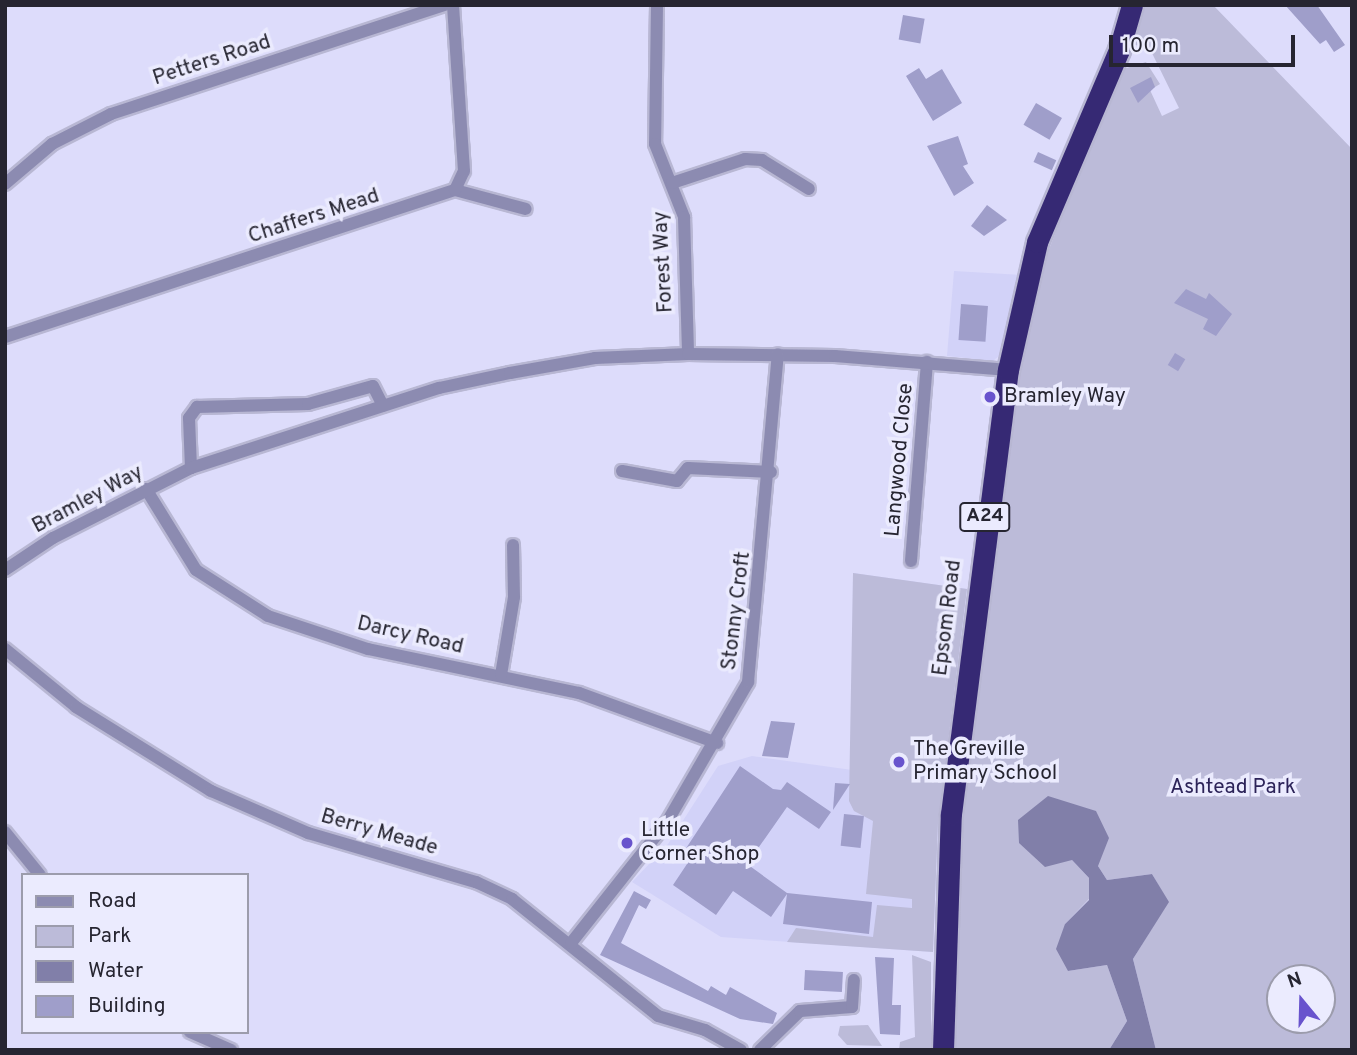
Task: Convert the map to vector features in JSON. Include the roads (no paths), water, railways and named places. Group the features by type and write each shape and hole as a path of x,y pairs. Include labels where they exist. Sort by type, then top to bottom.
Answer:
{"highway":[{"name":"Epsom Road","path":"943,1050 950,826 1008,370 1037,242 1119,50 1132,5"}],"street":[{"name":"Petters Road","path":"5,184 52,144 111,114 445,5"},
{"path":"453,5 464,171 456,190 526,209"},
{"name":"Forest Way","path":"657,5 655,144 684,217 688,354"},
{"path":"672,183 753,159 809,189"},
{"name":"Chaffers Mead","path":"5,337 456,190"},
{"name":"Bramley Way","path":"5,570 146,489 191,468 383,406 595,358 778,354 927,362 1008,370"},
{"name":"Stonny Croft","path":"571,943 654,840 717,743 741,700 753,659 771,472 778,354"},
{"name":"Langwood Close","path":"912,561 927,362"},
{"path":"191,468 189,418 197,407 308,404 373,386 383,406"},
{"path":"622,471 677,481 688,468 771,472"},
{"name":"Darcy Road","path":"146,489 182,555 248,606 368,649 501,675 630,709 717,743"},
{"path":"501,675 514,597 513,545"},
{"name":"Berry Meade","path":"5,649 76,707 211,791 308,833 476,882 571,943 658,1016 705,1030 741,1050"},
{"path":"5,832 38,873"},
{"path":"760,1050 800,1011 852,1007 853,980"},
{"path":"195,1034 231,1050"}],"water":[{"path":"1048,796 1096,811 1109,838 1098,866 1107,880 1152,874 1169,902 1133,959 1156,1050 1109,1050 1127,1021 1107,965 1068,971 1056,949 1065,924 1089,900 1089,878 1072,860 1045,867 1019,843 1018,820"}],"place":[{"name":"Bramley Way","path":"990,397"},
{"name":"The Greville Primary School","path":"899,762"},
{"name":"Little Corner Shop","path":"627,843"}],"park label":[{"name":"Ashtead Park","path":"1233,788"}]}
